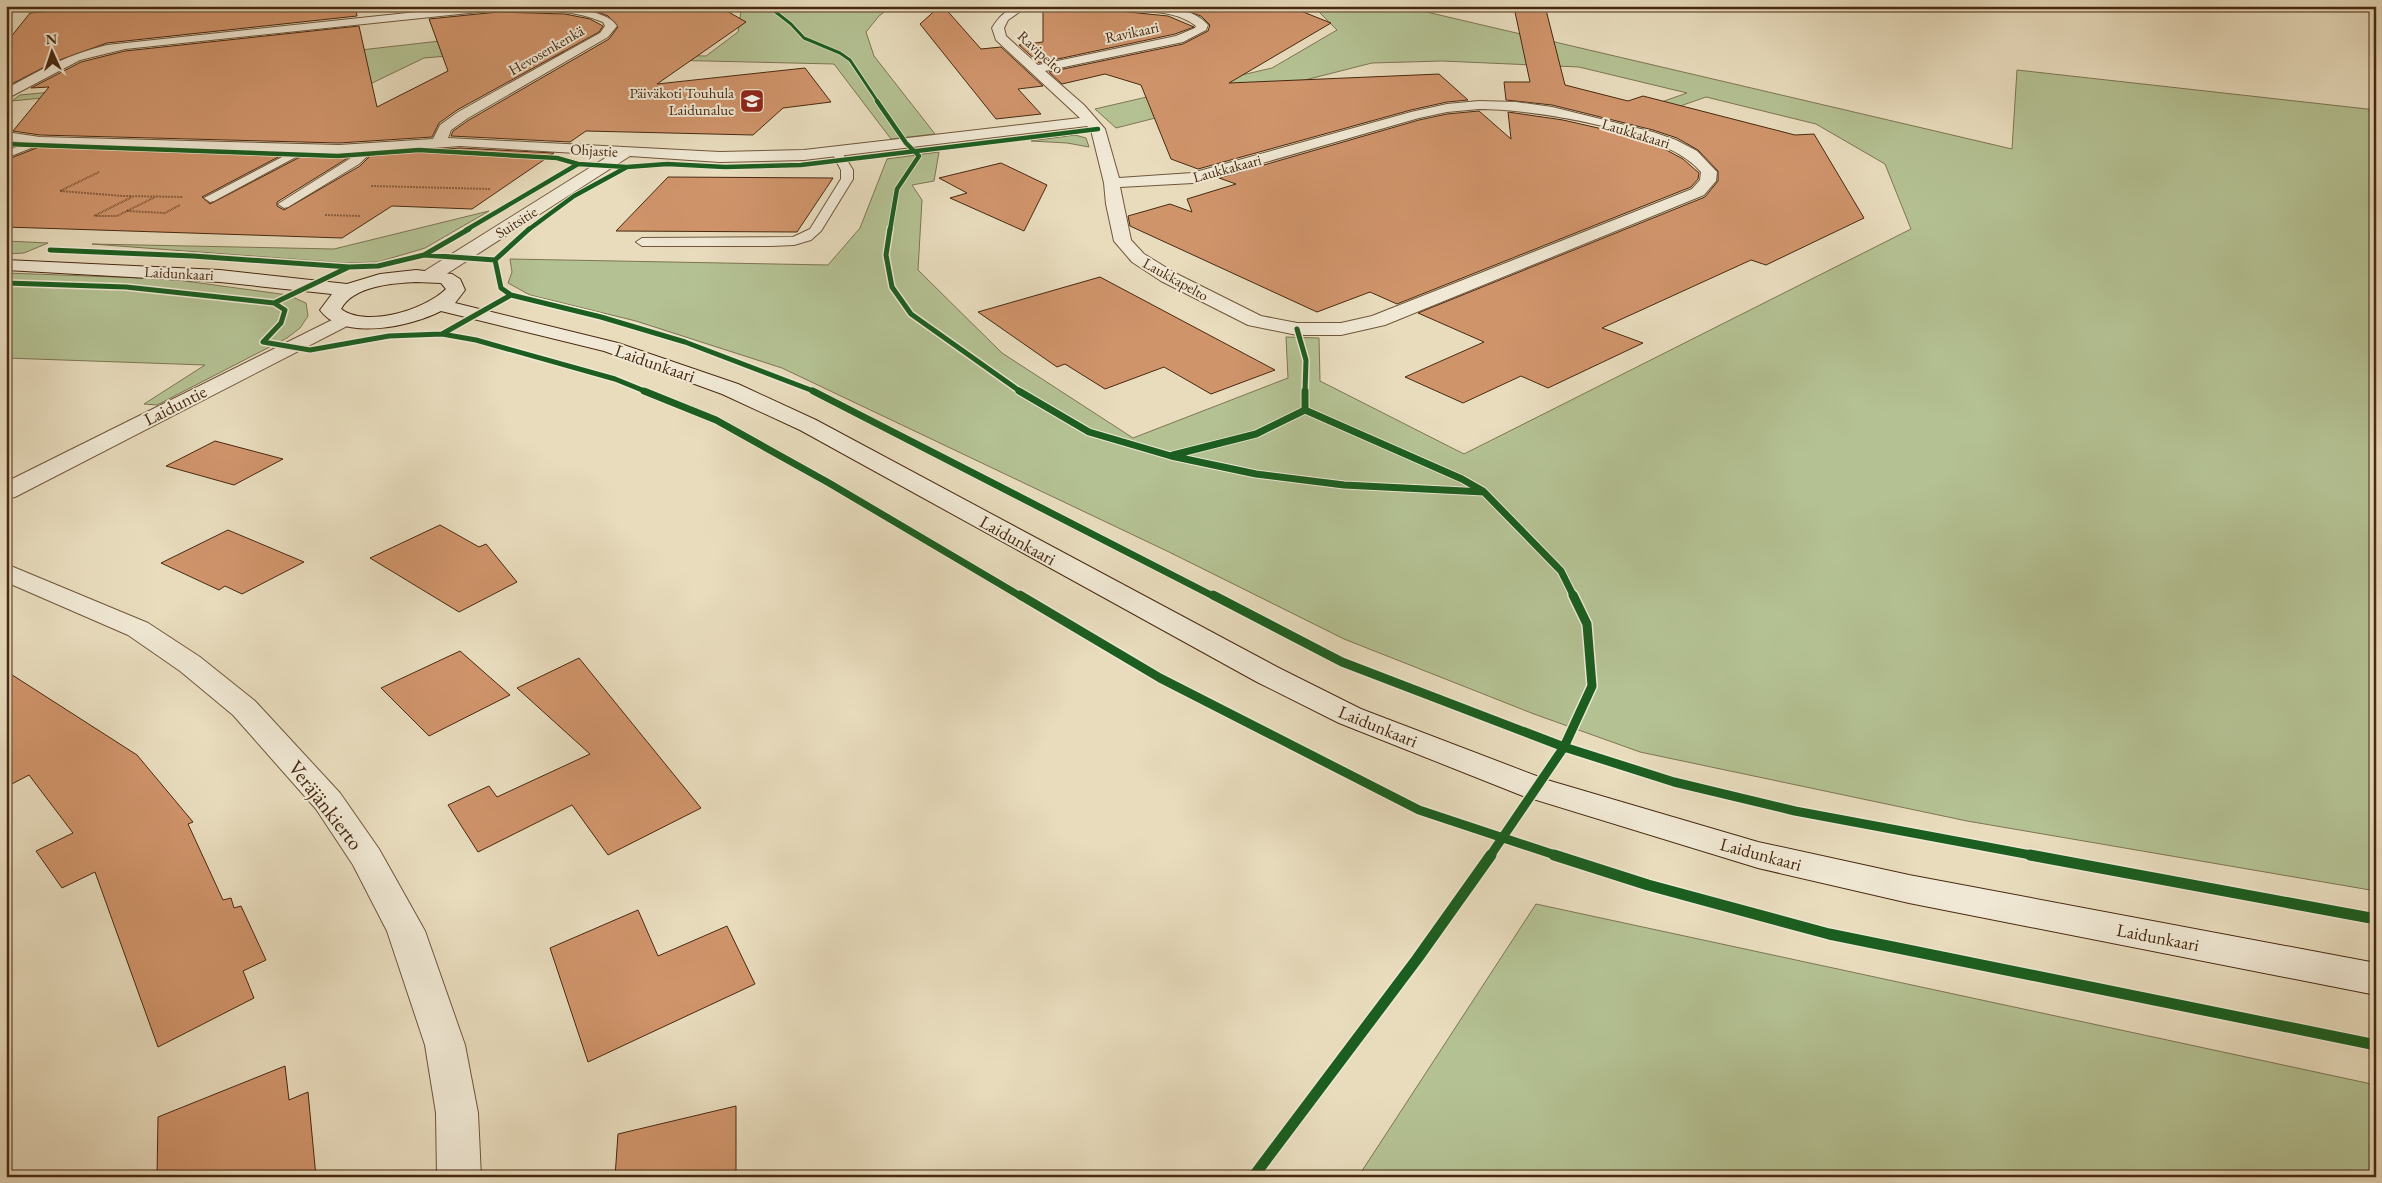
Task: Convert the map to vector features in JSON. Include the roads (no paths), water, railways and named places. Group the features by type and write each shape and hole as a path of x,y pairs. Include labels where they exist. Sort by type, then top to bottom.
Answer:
{"street":[{"path":"6,7 11,6"},
{"name":"Ravipelto","path":"1023,6 1004,18 998,28 1000,37 1091,121"},
{"name":"Ravikaari","path":"1036,69 1179,40 1200,30 1202,25 1197,20 1184,14 1118,6"},
{"name":"Hevosenkenkä","path":"6,95 68,59 97,50 125,45 498,7 568,8 599,14 608,20 611,26 604,35 464,115 445,128 439,142"},
{"name":"Laukkakaari","path":"1112,183 1163,182 1193,178 1431,111 1480,105 1535,107 1562,112 1646,135 1690,152 1702,162 1709,172 1708,181 1698,192 1378,321 1341,329 1297,329"},
{"name":"Ohjastie","path":"6,136 40,141 303,149 370,149 439,142 750,157 836,151 1091,121"},
{"name":"Laukkapelto","path":"1091,121 1102,136 1112,183 1114,204 1123,241 1138,258 1168,277 1255,321 1297,329"},
{"name":"Suitsitie","path":"430,276 626,152"},
{"name":"Laidunkaari","path":"6,265 220,276 352,290"},
{"path":"430,276 445,278 454,283 456,290 451,297 440,305 427,311 392,320 374,322 344,320 334,316 330,310 336,300 366,284 399,277 430,276"},
{"name":"Laidunkaari","path":"440,305 611,347 730,389 808,425 1242,661 1350,716 1535,788 1758,855 1918,891 2376,979"},
{"name":"Laiduntie","path":"6,492 344,320"},
{"name":"Veräjänkierto","path":"6,572 138,629 190,664 244,708 328,801 367,858 406,932 445,1045 457,1113 459,1177"}],"lane":[{"path":"6,155 40,141"},
{"path":"210,198 303,149"},
{"path":"284,204 355,162 370,149"},
{"path":"642,242 771,242 794,241 807,237 815,231 847,179 846,170 836,151"}],"place":[{"name":"Päiväkoti Touhula Laidunalue","path":"752,101"}]}
